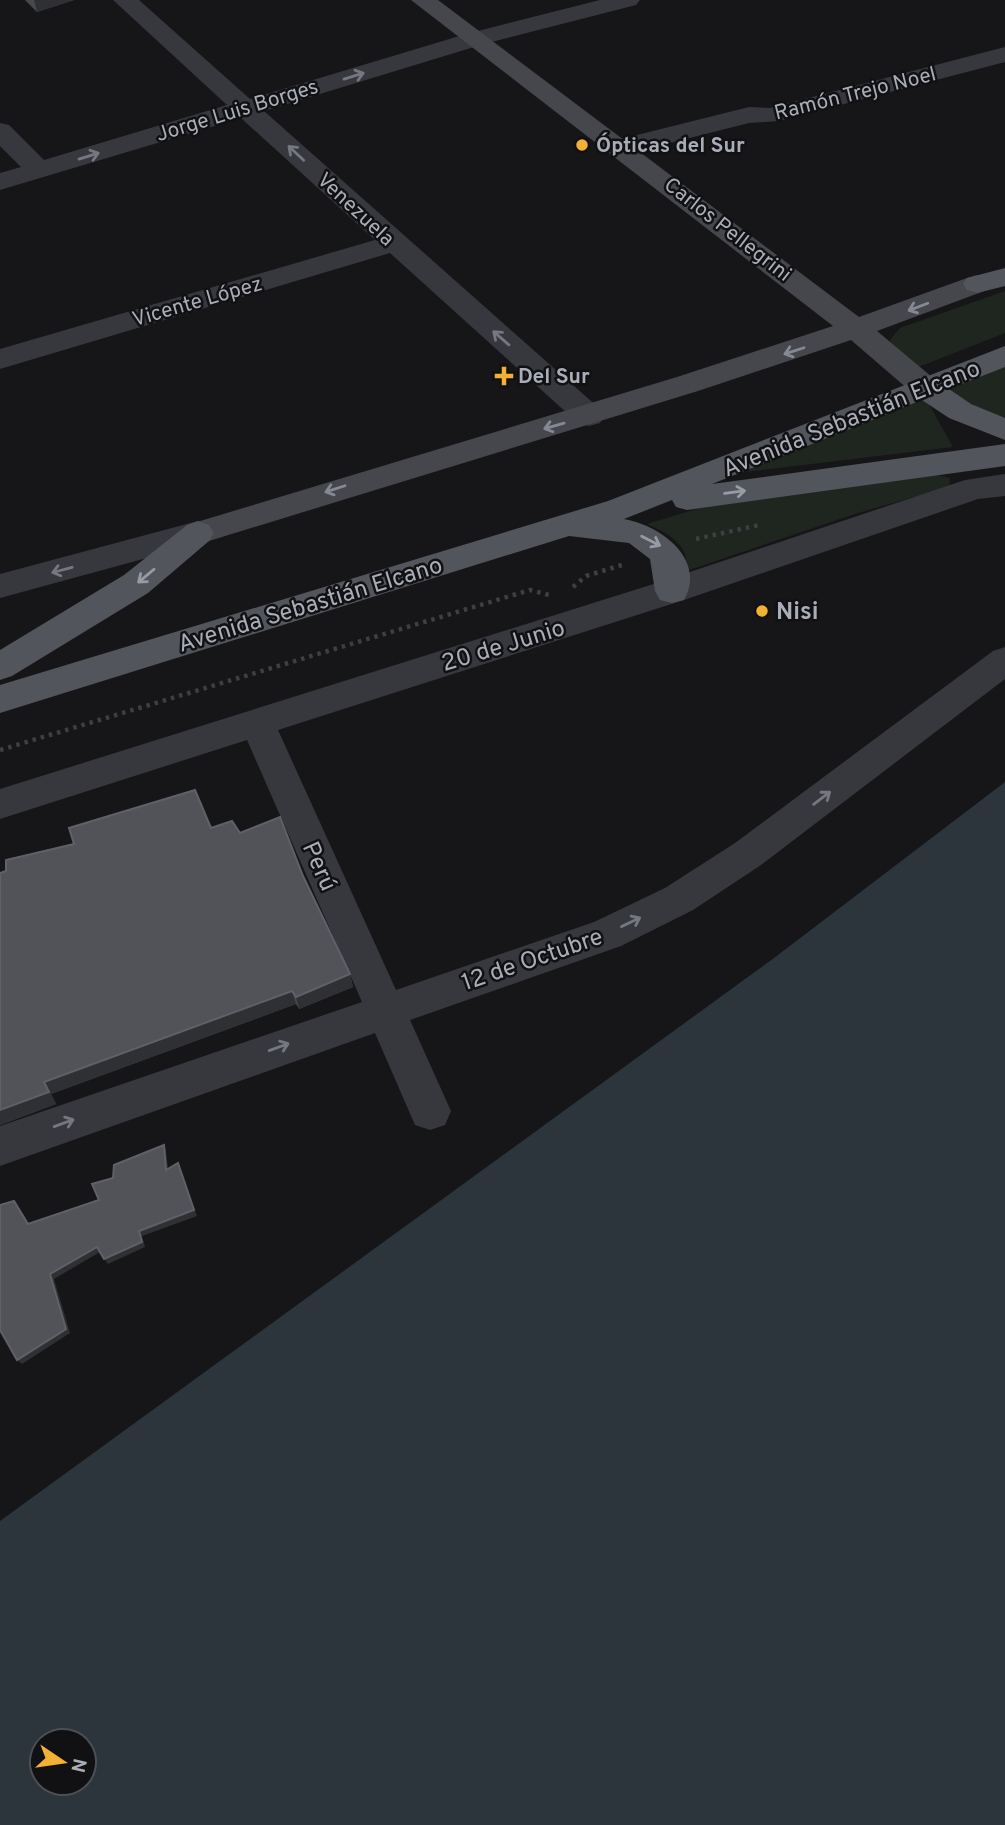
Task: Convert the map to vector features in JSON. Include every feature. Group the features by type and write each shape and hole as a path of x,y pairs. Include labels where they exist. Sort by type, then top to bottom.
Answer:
{"main road":[{"path":"977,284 1005,277"},
{"name":"Avenida Sebastián Elcano","path":"0,699 620,509 1005,356"},
{"path":"927,389 960,411 1005,430"},
{"path":"927,389 968,440 983,478"},
{"name":"Avenida Sebastián Elcano","path":"620,509 983,478 1005,455"},
{"path":"560,527 597,528 651,538 665,549 673,571 672,591"},
{"path":"0,667 136,584 198,533"}],"street":[{"name":"Venezuela","path":"125,0 589,416"},
{"name":"Carlos Pellegrini","path":"423,0 622,147 859,330 927,389"},
{"name":"Jorge Luis Borges","path":"0,182 475,40 628,0"},
{"name":"Ramón Trejo Noel","path":"622,147 749,116 770,116 1005,54"},
{"path":"0,131 39,171"},
{"name":"Vicente López","path":"0,359 394,243"},
{"path":"0,586 198,533 369,479 589,416 859,330 977,284 1005,269"},
{"name":"20 de Junio","path":"0,804 672,591 983,478"},
{"name":"12 de Octubre","path":"0,1146 383,1010 607,934 679,899 748,854 1005,660"},
{"name":"Perú","path":"257,722 430,1111"}],"path":[{"path":"568,591 586,576 683,542 765,523"},
{"path":"0,750 530,590 552,596 560,593"}],"shaded area":[{"path":"1005,291 1005,333 916,368 893,348 890,340 900,328"},
{"path":"1005,365 1005,419 988,415 944,390"},
{"path":"926,399 953,447 720,475"},
{"path":"933,474 950,478 949,487 858,513 686,571 685,554 681,547 670,536 647,524 700,508"},
{"path":"1005,782 1005,1825 0,1825 0,1521 774,958"}],"building":[{"path":"195,790 211,828 232,821 240,833 280,817 303,876 350,974 296,997 292,991 44,1082 49,1092 0,1110 0,873 6,871 6,860 74,844 69,828"},
{"path":"164,1145 166,1170 178,1163 194,1210 139,1231 142,1242 104,1259 97,1247 50,1274 66,1329 17,1360 0,1330 0,1205 14,1201 28,1224 99,1200 92,1184 113,1178 114,1165"}],"place":[{"name":"Ópticas del Sur","path":"582,145"},
{"name":"Del Sur","path":"504,376"},
{"name":"Nisi","path":"762,611"}]}
